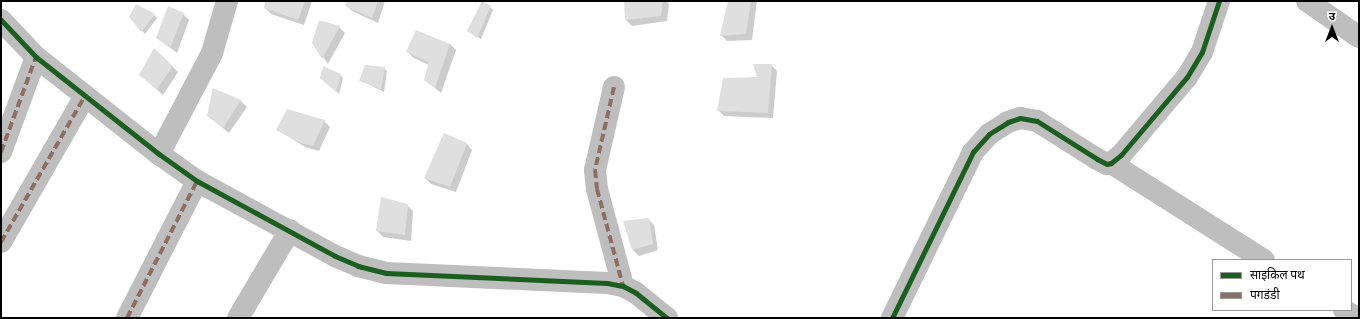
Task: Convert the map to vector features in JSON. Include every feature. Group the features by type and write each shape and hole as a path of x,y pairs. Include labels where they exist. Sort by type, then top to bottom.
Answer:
{"street":[{"path":"159,154 212,53 227,1"},
{"path":"1111,163 1121,155 1187,77 1202,52 1219,1"},
{"path":"1307,1 1359,37"},
{"path":"1,20 36,57 159,154 197,181 290,230 335,256 358,266 386,273 607,283 623,286 653,305 667,318"},
{"path":"1,152 36,57"},
{"path":"614,87 595,170 596,189 623,286"},
{"path":"1,242 85,96"},
{"path":"892,318 973,152 989,134 1008,122 1020,118 1032,120 1102,162 1111,163 1262,259"},
{"path":"127,318 197,181"},
{"path":"238,318 290,230"},
{"path":"1346,311 1357,318"}],"building":[{"path":"265,1 305,1 298,20 264,8"},
{"path":"347,1 378,1 372,18 345,6"},
{"path":"482,1 491,6 477,38 467,31"},
{"path":"624,1 663,1 661,16 625,20"},
{"path":"728,1 751,1 746,34 720,36"},
{"path":"136,4 155,14 141,32 129,17"},
{"path":"168,6 184,13 170,48 156,38"},
{"path":"319,20 340,26 322,59 312,43"},
{"path":"416,30 450,44 435,88 424,80 429,62 406,52"},
{"path":"154,48 173,66 157,89 139,75"},
{"path":"753,64 772,64 768,113 717,111 723,78 757,77"},
{"path":"365,65 385,67 381,89 359,81"},
{"path":"323,66 341,74 336,92 320,78"},
{"path":"213,88 241,100 223,128 207,116"},
{"path":"287,109 325,120 313,146 298,142 276,130"},
{"path":"444,133 467,143 450,187 424,178"},
{"path":"381,197 408,204 405,235 376,231"},
{"path":"649,218 653,244 632,250 623,221"}],"marked path":[{"path":"1,152 36,57"},
{"path":"614,87 595,170 597,189 623,286"},
{"path":"1,242 85,96"},
{"path":"127,318 197,181"}],"cycle path":[{"path":"892,318 973,152 989,134 1008,122 1020,118 1037,121 1097,159 1107,164 1111,163 1121,155 1187,77 1202,52 1219,1"},
{"path":"1,20 36,57 159,154 197,181 335,256 358,266 386,273 607,283 623,286 636,293 667,318"}]}
